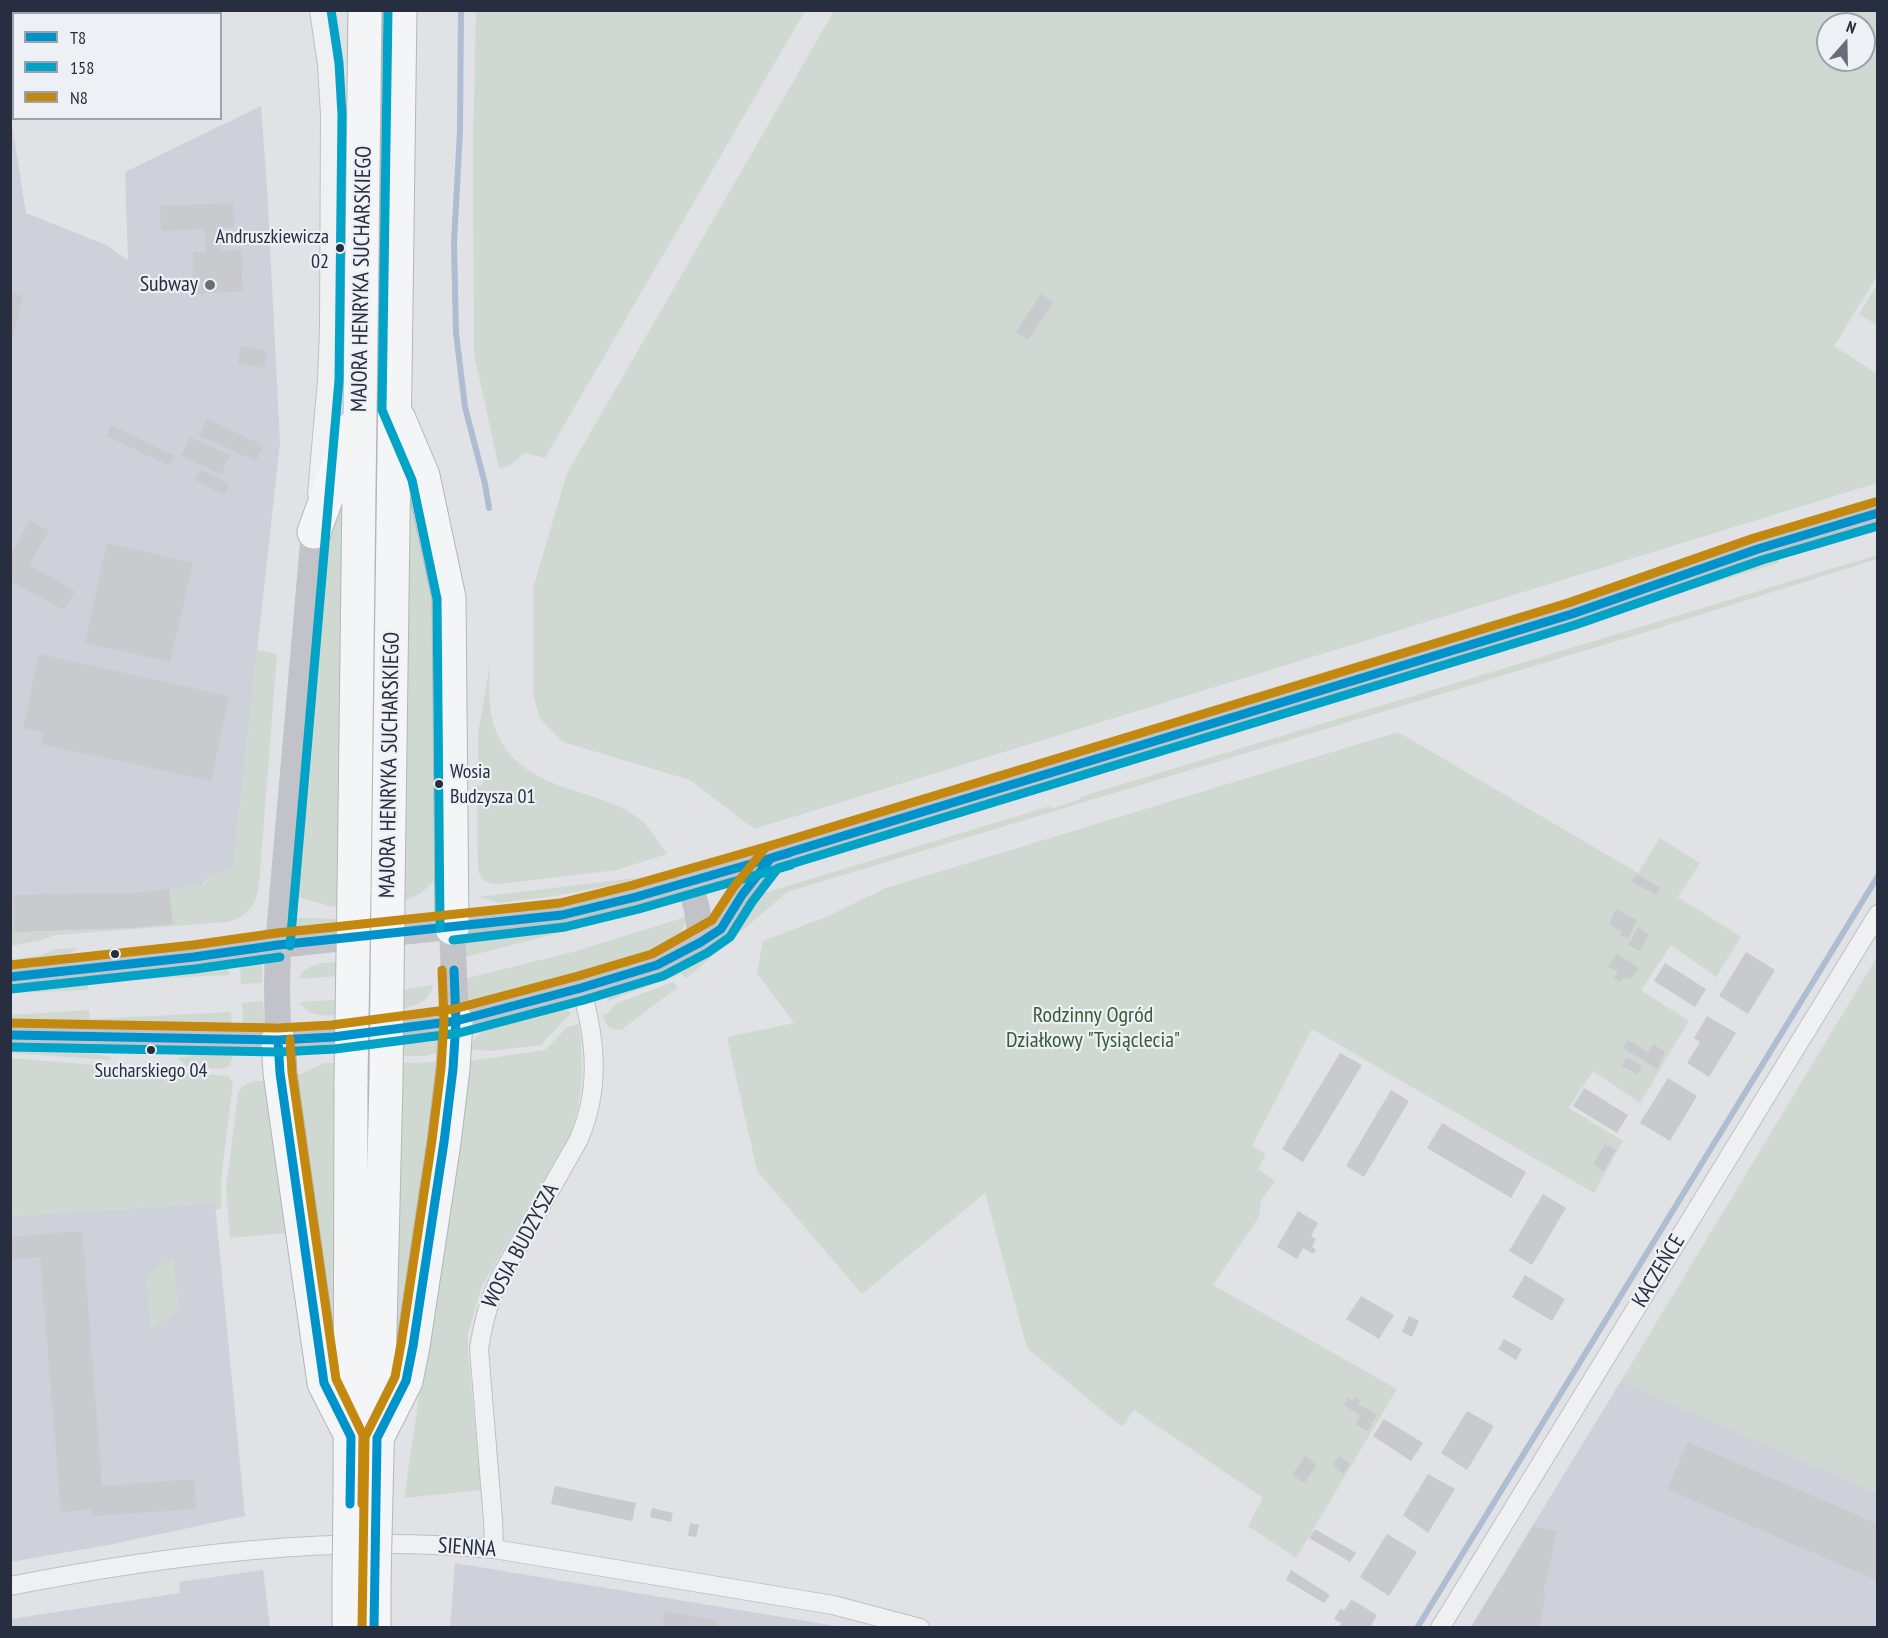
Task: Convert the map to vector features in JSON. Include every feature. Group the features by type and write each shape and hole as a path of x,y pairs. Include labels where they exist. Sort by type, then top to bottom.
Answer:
{"highway":[{"name":"MAJORA HENRYKA SUCHARSKIEGO","path":"364,1438 351,1080 365,10"},
{"name":"MAJORA HENRYKA SUCHARSKIEGO","path":"349,1628 362,1582 364,1438 386,1080 400,10"},
{"path":"314,532 360,407"},
{"path":"394,409 423,476 449,598 453,928"},
{"path":"278,1040 280,1073 324,1383 364,1438 406,1381 444,1142 454,1062 456,1021"},
{"name":"MAJORA HENRYKA SUCHARSKIEGO","path":"362,1582 374,1628"}],"street":[{"name":"MAJORA HENRYKA SUCHARSKIEGO","path":"278,1040 278,945 327,380 330,115 327,65 319,10"},
{"path":"10,977 194,957 278,945 562,915 771,858 1572,614 1758,549 1878,513"},
{"path":"10,1035 278,1040 333,1037 456,1021 657,965 721,929 742,895 771,858"},
{"path":"689,882 697,909 701,942"},
{"name":"KACZEŃCE","path":"1440,1628 1878,914"},
{"path":"453,928 456,1021"},
{"name":"WOSIA BUDZYSZA","path":"494,1549 479,1349 482,1324 490,1296 578,1141 587,1121 594,1084 594,1044 581,988"},
{"name":"SIENNA","path":"10,1586 98,1570 320,1544 453,1545 494,1549 833,1605 920,1628"}],"shaded area":[{"path":"261,106 280,442 233,869 210,875 173,924 133,928 11,932 10,112 26,213 106,245 128,260 125,172"},
{"path":"215,1203 245,1516 108,1545 11,1562 11,1216"},
{"path":"1621,1381 1877,1493 1877,1627 1470,1628"},
{"path":"455,1563 842,1627 450,1628"},
{"path":"263,1570 270,1627 11,1627 11,1619 180,1593 179,1582"}],"green space":[{"path":"476,11 805,11 545,458 525,453 509,466 499,468 474,354 473,143"},
{"path":"834,11 1877,11 1877,276 1834,346 1877,374 1877,483 754,829 690,780 563,742 540,719 533,694 533,588 567,473"},
{"path":"1877,285 1877,325 1859,314"},
{"path":"344,469 340,907 296,897 319,604 325,557"},
{"path":"407,478 429,573 435,621 441,880 433,882 420,894 402,902"},
{"path":"1877,498 1877,503 1635,583 706,866 700,864 1006,769 1007,772 1014,770 1014,767 1172,719 1173,721 1180,719 1179,716 1623,581 1624,584 1631,581 1630,578 1647,573 1649,576 1656,573 1655,570"},
{"path":"1776,553 1779,563 1369,687"},
{"path":"1877,555 1877,559 1630,637 787,892 687,978 681,974 606,1002 616,988 748,898 1050,806 1051,809 1080,799 1080,797"},
{"path":"257,650 277,654 259,885 256,899 250,909 240,917 227,922 55,935 11,946 10,932 133,928 172,924 169,889 204,885 210,875 233,869"},
{"path":"490,663 491,714 503,744 512,756 523,766 549,781 610,802 631,813 654,834 667,854 617,870 500,884 489,883 482,878 478,871 477,785 483,785 483,773 478,772 478,733"},
{"name":"Rodzinny Ogród Działkowy \"Tysiąclecia\"","path":"1398,732 1638,873 1660,838 1700,863 1678,897 1741,937 1716,977 1671,945 1641,990 1689,1021 1640,1103 1593,1071 1569,1108 1623,1141 1594,1193 1312,1029 1252,1146 1266,1154 1258,1169 1275,1181 1261,1201 1259,1217 1213,1285 1397,1389 1296,1558 1248,1526 1263,1498 1134,1410 1122,1427 1027,1348 985,1193 862,1294 757,1171 727,1037 794,1023 757,973 763,941 828,916 886,888"},
{"path":"667,874 662,879 648,884 602,887 499,903 479,897"},
{"path":"689,916 681,932 665,948 631,963 467,1005 467,978 573,952"},
{"path":"295,918 340,919 339,927 294,932"},
{"path":"566,928 567,931 465,957 464,939"},
{"path":"79,948 56,958 37,962 18,964 11,963 10,960 42,955 55,949"},
{"path":"1877,957 1877,1493 1621,1381"},
{"path":"262,961 262,983 241,984 240,962"},
{"path":"339,962 339,976 298,979 310,967"},
{"path":"228,964 229,975 88,982 88,990 11,993 10,987"},
{"path":"673,982 678,987 621,1030 611,1028 605,1022 603,1015 617,1003"},
{"path":"433,985 429,996 425,999 401,1009 401,990"},
{"path":"338,1000 338,1015 312,1013 299,1002"},
{"path":"263,1001 265,1027 243,1027 242,1003"},
{"path":"553,1007 562,1008 571,1013 541,1045 490,1051 469,1049 483,1031 493,1025"},
{"path":"89,1010 90,1019 231,1012 232,1027 11,1023 11,1015"},
{"path":"579,1024 582,1052 581,1080 578,1107 571,1134 482,1286 468,1333 481,1490 404,1498 469,1061 545,1050 567,1027"},
{"path":"443,1034 442,1051 425,1056 400,1056 400,1041"},
{"path":"10,1047 60,1048 111,1057 111,1060 11,1053"},
{"path":"216,1051 232,1051 229,1066 221,1069 186,1066 178,1058"},
{"path":"11,1058 228,1076 233,1082 221,1180 221,1209 216,1210 215,1203 11,1216"},
{"path":"442,1062 396,1382 391,1378 400,1063"},
{"path":"325,1063 337,1063 338,1385 293,1077"},
{"path":"270,1080 287,1233 230,1238 226,1189 238,1094 240,1089 247,1084"},
{"path":"174,1257 178,1309 150,1331 146,1275"}],"building":[{"path":"233,203 234,228 219,228 220,251 241,250 243,291 198,294 194,290 193,252 206,252 206,229 161,231 160,206"},
{"path":"10,293 23,296 11,341 10,341"},
{"path":"1041,294 1053,302 1028,340 1016,332"},
{"path":"241,346 267,351 264,368 238,363"},
{"path":"207,419 263,445 256,461 199,436"},
{"path":"111,425 175,456 170,466 106,436"},
{"path":"190,437 230,455 221,474 181,456"},
{"path":"201,469 229,484 224,495 195,480"},
{"path":"30,520 49,531 29,565 75,591 64,610 10,581 10,556"},
{"path":"107,543 193,563 170,662 85,643"},
{"path":"39,654 229,696 211,781 41,744 44,732 23,728"},
{"path":"1637,874 1661,888 1656,895 1631,881"},
{"path":"169,889 173,924 133,928 15,932 14,895 132,893"},
{"path":"1616,909 1637,920 1628,939 1620,935 1622,931 1609,925"},
{"path":"1638,927 1649,934 1639,951 1628,945"},
{"path":"1746,952 1775,970 1748,1014 1719,996"},
{"path":"1617,954 1639,968 1630,980 1624,977 1620,982 1614,978 1618,972 1608,966"},
{"path":"1665,963 1706,989 1695,1007 1654,981"},
{"path":"1707,1016 1736,1033 1709,1077 1687,1063 1700,1042 1694,1038"},
{"path":"1628,1040 1648,1052 1653,1044 1665,1052 1657,1069 1623,1048"},
{"path":"1340,1053 1362,1065 1303,1162 1282,1149"},
{"path":"1627,1057 1642,1066 1637,1074 1622,1066"},
{"path":"1668,1078 1697,1096 1670,1141 1640,1123"},
{"path":"1584,1088 1628,1115 1617,1133 1573,1106"},
{"path":"1391,1090 1409,1101 1364,1177 1346,1166"},
{"path":"1442,1123 1526,1172 1511,1198 1427,1148"},
{"path":"1605,1144 1616,1150 1603,1171 1593,1164"},
{"path":"1543,1194 1566,1208 1532,1265 1509,1251"},
{"path":"1298,1211 1318,1223 1311,1236 1316,1239 1312,1247 1316,1250 1313,1254 1303,1248 1297,1259 1277,1247"},
{"path":"82,1231 102,1486 194,1479 196,1509 93,1516 93,1509 61,1512 40,1257 10,1260 10,1237"},
{"path":"1525,1275 1565,1299 1552,1321 1512,1297"},
{"path":"1361,1296 1394,1315 1379,1339 1346,1319"},
{"path":"1409,1316 1419,1321 1412,1337 1402,1332"},
{"path":"1504,1339 1522,1349 1516,1360 1498,1349"},
{"path":"1348,1397 1353,1401 1355,1397 1360,1400 1358,1404 1376,1416 1372,1423 1363,1418 1372,1424 1367,1431 1355,1424 1360,1416 1344,1405"},
{"path":"1467,1411 1494,1426 1467,1470 1441,1453"},
{"path":"1384,1419 1423,1443 1411,1461 1373,1436"},
{"path":"1688,1442 1878,1524 1878,1581 1667,1489"},
{"path":"1305,1456 1317,1465 1304,1483 1292,1475"},
{"path":"1339,1456 1350,1464 1343,1474 1333,1465"},
{"path":"1428,1474 1455,1489 1428,1533 1403,1515"},
{"path":"555,1486 636,1503 632,1521 551,1504"},
{"path":"652,1508 673,1513 671,1522 650,1517"},
{"path":"690,1523 699,1525 696,1537 688,1536"},
{"path":"1533,1526 1557,1531 1543,1594 1546,1595 1539,1628 1471,1628"},
{"path":"1315,1529 1356,1553 1350,1562 1309,1538"},
{"path":"1387,1534 1417,1552 1389,1596 1360,1577"},
{"path":"1291,1570 1330,1595 1324,1603 1286,1580"},
{"path":"1351,1600 1377,1615 1370,1628 1339,1628 1341,1623 1334,1619 1341,1608 1344,1611"},
{"path":"665,1611 718,1621 717,1628 662,1628"}],"waterway":[{"path":"461,10 460,130 454,243 456,333 465,407 489,508"},
{"path":"1417,1628 1878,876"}],"transit line":[{"name":"158","path":"290,946 339,380 342,115 339,63 331,10"},
{"name":"158","path":"388,10 382,410 412,480 437,599 440,928"},
{"name":"N8","path":"10,1023 278,1028 332,1025 454,1009 578,976 652,954 712,920 733,888 766,847 1568,603 1754,538 1875,502"},
{"name":"T8","path":"10,1035 278,1040 333,1037 456,1021 581,988 657,965 721,929 742,895 771,858 1572,614 1758,549 1878,513"},
{"name":"158","path":"10,1047 279,1052 335,1049 459,1033 584,1000 663,976 707,953 730,937 752,902 778,868 1575,625 1762,560 1878,526"},
{"name":"N8","path":"10,965 193,945 277,933 560,903 633,885 786,841"},
{"name":"T8","path":"10,977 194,957 278,945 562,915 636,897 789,853"},
{"name":"158","path":"453,940 565,927 639,909 791,865"},
{"name":"158","path":"11,989 195,969 280,957"},
{"name":"N8","path":"362,1628 365,1437 395,1377 401,1344 441,1068 444,1021 442,970"},
{"name":"T8","path":"374,1628 377,1438 406,1381 413,1346 453,1069 456,1021 454,970"},
{"name":"N8","path":"290,1039 292,1072 336,1379 363,1435 362,1504"},
{"name":"T8","path":"278,1040 280,1073 324,1383 351,1437 350,1504"}],"place":[{"name":"Andruszkiewicza 02","path":"340,248"},
{"name":"Subway","path":"210,285"},
{"name":"Wosia Budzysza 01","path":"439,784"},
{"name":"Sucharskiego 04","path":"151,1050"}]}
